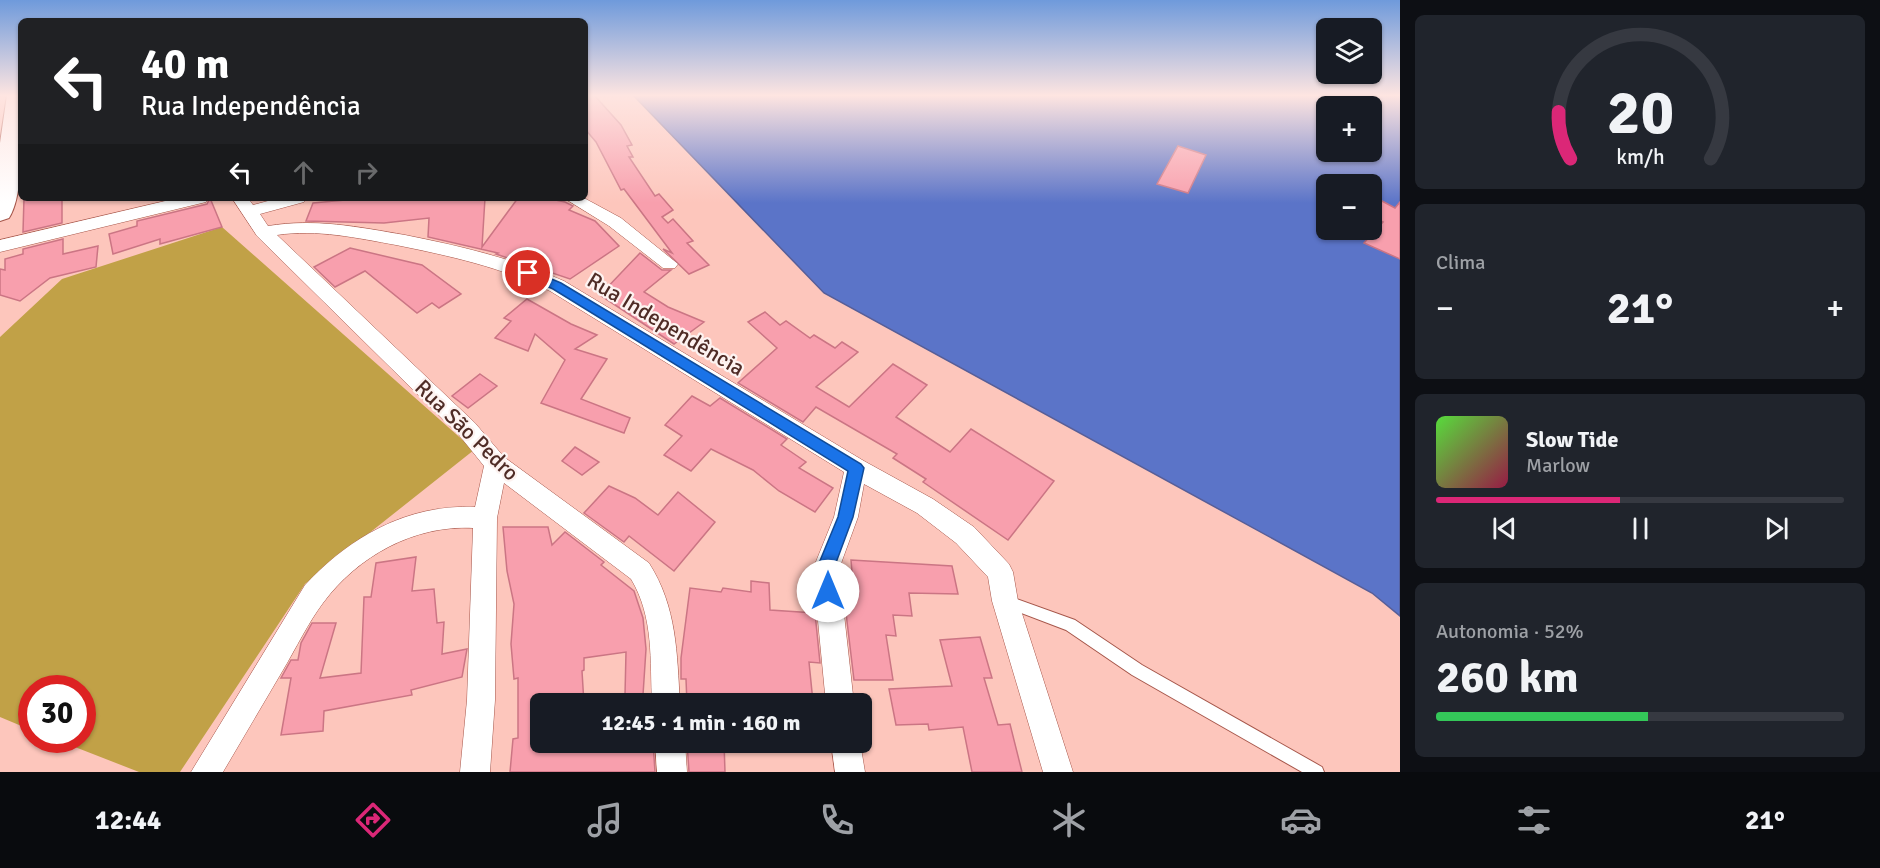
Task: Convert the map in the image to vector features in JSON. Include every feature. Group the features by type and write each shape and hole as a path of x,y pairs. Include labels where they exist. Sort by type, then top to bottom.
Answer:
{"street":[{"path":"0,213 3,207 12,131"},
{"path":"0,246 188,201"},
{"path":"244,205 275,201"},
{"path":"577,201 615,222 669,264"},
{"name":"Rua São Pedro","path":"244,205 263,232 466,429 496,464 640,571 648,582 660,611 665,693"},
{"name":"Rua Independência","path":"263,232 308,227 370,235 462,252 513,266 557,286 856,468 925,506 965,535 1000,572 1005,601"},
{"path":"475,772 481,700 485,518 496,464"},
{"path":"839,693 826,568 846,517 856,468"},
{"path":"206,772 314,594 331,573 373,541 393,532 441,518 461,515 485,518"},
{"path":"1005,601 1058,772"},
{"path":"671,753 672,772"},
{"path":"847,753 850,772"}],"lane":[{"path":"1005,601 1070,625 1137,670 1317,772"}],"shaded area":[{"path":"222,227 474,450 305,584 180,772 139,772 90,753 96,753 96,675 18,675 18,725 0,717 0,337 62,279"}],"water":[{"path":"668,131 1316,131 1316,162 1382,162 1382,131 1400,131 1400,616 1372,593 824,293"}],"building":[{"path":"588,131 624,131 632,145 627,146 633,157 629,157 655,196 659,194 673,210 662,217 668,223 673,219 693,241 687,243 709,265 689,274 663,249 672,253 624,189 621,190"},
{"path":"1178,146 1206,155 1188,193 1157,184"},
{"path":"24,201 62,201 62,223 23,232"},
{"path":"211,201 222,227 160,244 160,239 113,254 109,234 137,226 137,221"},
{"path":"485,201 482,247 516,201 560,201 573,206 569,210 595,221 619,246 570,279 496,254 498,253 428,237 429,218 384,223 306,221 313,203"},
{"path":"1382,201 1395,208 1400,202 1400,259 1364,243 1367,240 1382,240"},
{"path":"63,239 63,254 98,246 96,267 50,278 20,301 0,295 0,269 5,270 5,259 23,254 23,249"},
{"path":"350,248 422,265 461,294 439,308 432,303 417,313 365,271 335,287 314,267"},
{"path":"640,253 662,270 671,270 644,292 668,307 704,322 674,344 600,295"},
{"path":"527,299 571,324 597,335 575,349 607,359 581,399 630,418 624,433 541,403 565,360 535,334 528,351 495,338 511,321 504,318"},
{"path":"765,312 780,325 786,321 810,338 814,335 835,348 842,342 858,352 816,387 849,407 893,364 927,385 896,417 950,452 971,429 1054,481 1008,540 923,482 926,479 893,458 897,454 816,407 803,422 738,383 777,348 748,322"},
{"path":"480,374 497,386 468,408 452,396"},
{"path":"692,396 710,406 720,398 787,439 781,445 806,462 799,468 833,488 815,512 779,491 753,470 711,449 691,471 664,455 682,436 665,425"},
{"path":"575,447 599,462 582,475 562,461"},
{"path":"609,486 635,498 658,515 678,492 715,522 674,571 629,536 624,542 584,513"},
{"path":"503,527 548,527 552,545 565,532 604,562 601,565 634,591 643,618 646,649 643,693 625,693 626,652 584,658 583,693 530,693 530,753 654,753 655,772 510,772 513,739 518,738 518,678 514,679 511,644 514,604 507,571"},
{"path":"416,557 412,591 434,589 437,623 444,622 442,654 467,649 462,677 411,690 412,695 324,711 323,731 281,735 291,678 281,678 291,660 298,660 301,643 312,623 336,623 320,678 361,673 364,597 371,597 376,563"},
{"path":"851,560 952,566 958,594 909,593 912,616 893,615 896,636 886,635 893,680 854,680 844,596 854,596"},
{"path":"751,581 769,583 770,610 815,613 820,663 809,662 812,693 687,693 686,679 681,679 681,658 690,588 721,592 723,588 751,592"},
{"path":"980,637 992,678 984,678 998,725 1010,724 1022,772 972,772 963,727 929,730 928,724 896,725 889,689 952,686 940,640"},
{"path":"688,753 724,753 725,772 689,772"}],"route":[{"path":"528,273 557,286 856,468 846,517 826,568 828,591"}]}
